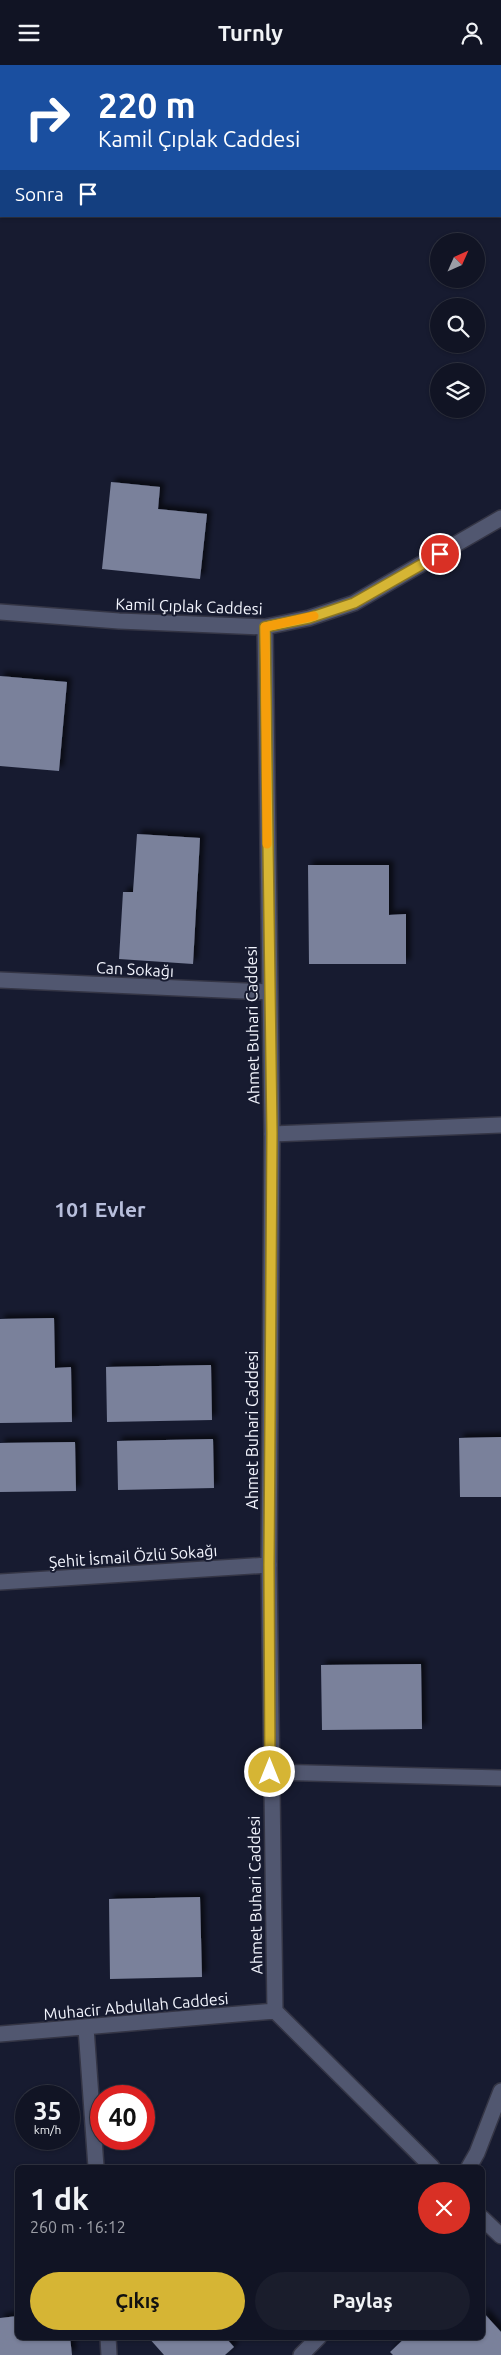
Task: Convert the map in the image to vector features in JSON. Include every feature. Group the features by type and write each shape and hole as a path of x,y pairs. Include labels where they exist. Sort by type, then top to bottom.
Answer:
{"street":[{"name":"Kamil Çıplak Caddesi","path":"0,612 119,621 265,627 309,618 354,603 501,518"},
{"name":"Ahmet Buhari Caddesi","path":"265,627 272,1133 269,1565 270,1772 275,2011"},
{"name":"Can Sokağı","path":"0,980 269,992"},
{"path":"272,1133 501,1125"},
{"name":"Şehit İsmail Özlü Sokağı","path":"0,1582 269,1565"},
{"path":"270,1772 501,1777"},
{"path":"275,2011 430,2165"},
{"name":"Muhacir Abdullah Caddesi","path":"0,2034 275,2011"},
{"path":"86,2028 96,2165"},
{"path":"470,2165 477,2153 501,2091"},
{"path":"485,2221 501,2236"},
{"path":"108,2340 109,2355"},
{"path":"302,2355 316,2340"}],"building":[{"path":"111,482 160,487 158,509 207,514 200,579 102,569"},
{"path":"0,676 67,682 59,771 0,766"},
{"path":"137,834 200,838 193,964 119,959 123,892 133,892"},
{"path":"308,865 389,865 389,915 406,914 406,964 309,964"},
{"path":"54,1318 55,1368 71,1367 72,1422 0,1423 0,1319"},
{"path":"211,1365 212,1420 107,1422 106,1367"},
{"path":"501,1437 501,1497 460,1497 459,1438"},
{"path":"213,1439 214,1488 118,1490 117,1441"},
{"path":"75,1442 76,1491 0,1492 0,1443"},
{"path":"421,1664 422,1729 322,1730 321,1665"},
{"path":"200,1897 202,1977 110,1979 109,1899"},
{"path":"485,2314 501,2332 501,2355 393,2355 390,2352 403,2340 485,2340"},
{"path":"15,2316 15,2340 70,2340 72,2355 0,2355 0,2318"},
{"path":"151,2340 228,2340 234,2347 225,2355 164,2355"}],"slow traffic":[{"path":"267,844 265,627 314,616"}],"district":[{"name":"101 Evler","path":"100,1210"}],"route":[{"path":"270,1772 269,1565 272,1133 265,627 309,618 354,603 440,554"}]}
